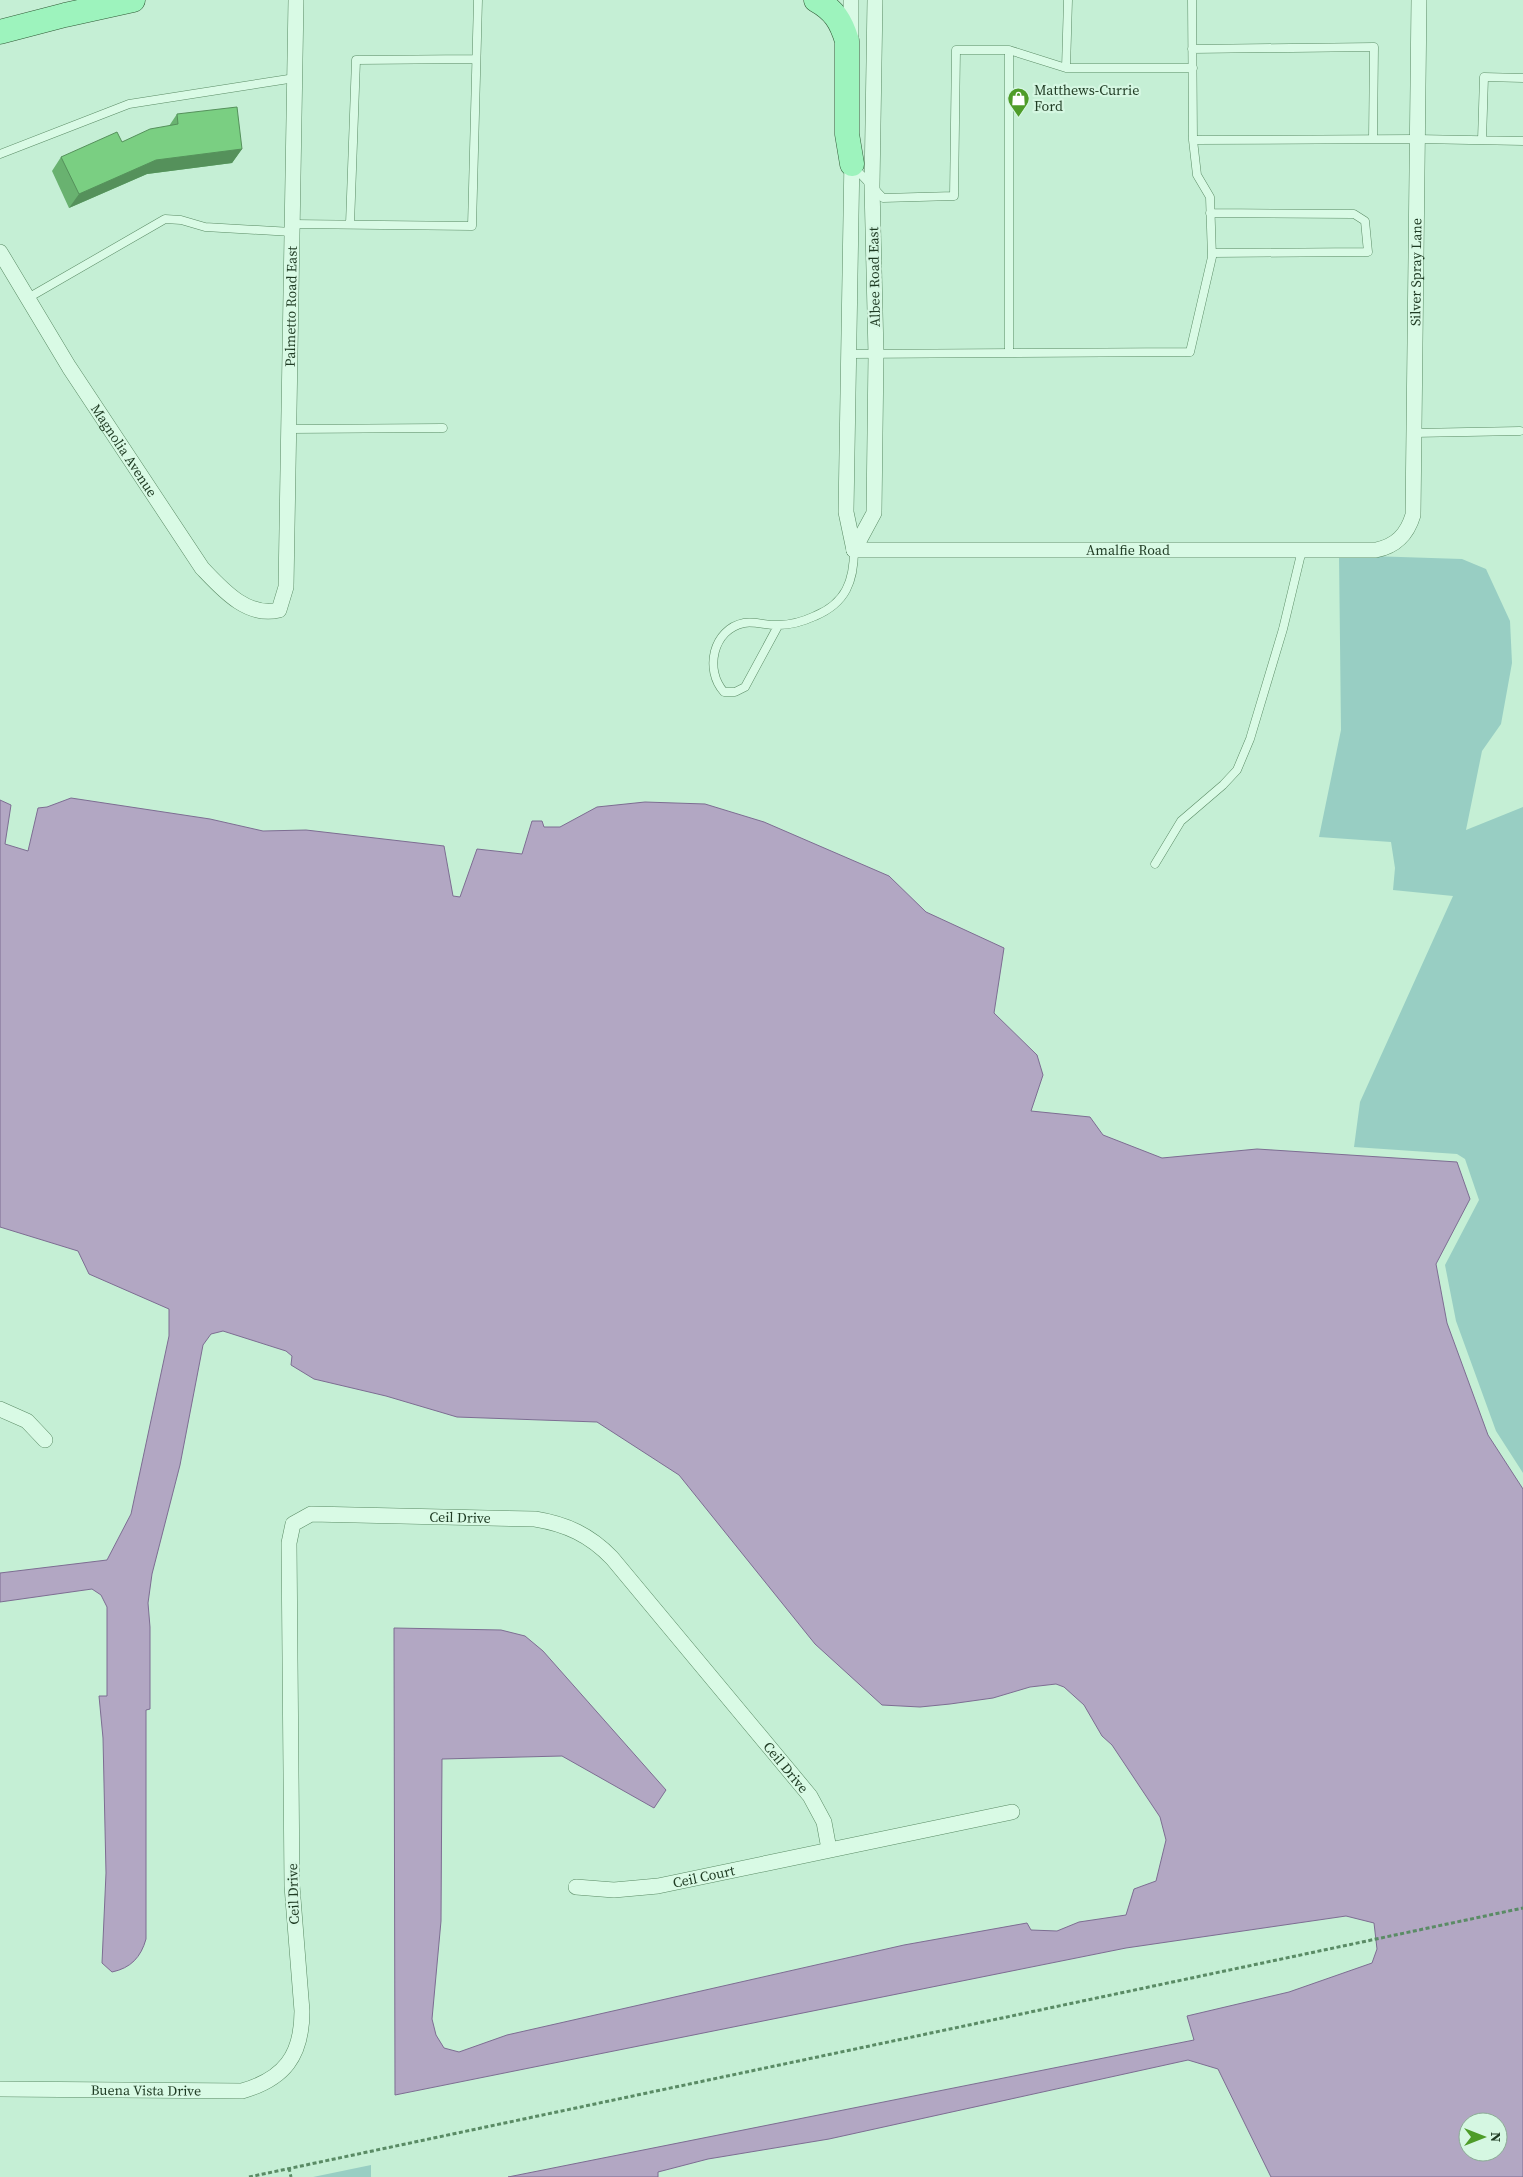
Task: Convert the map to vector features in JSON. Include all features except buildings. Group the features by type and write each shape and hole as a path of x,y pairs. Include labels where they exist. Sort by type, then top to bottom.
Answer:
{"main road":[{"path":"0,32 63,7 133,0"},
{"path":"816,0 835,14 843,26 847,41 847,134 852,164"}],"street":[{"name":"Palmetto Road East","path":"279,610 286,587 296,0"},
{"name":"Albee Road East","path":"851,0 852,164 846,512 854,550"},
{"name":"Albee Road East","path":"854,550 874,513 876,354 872,186 876,0"},
{"name":"Silver Spray Lane","path":"1399,540 1409,528 1413,515 1419,0"},
{"name":"Magnolia Avenue","path":"0,252 69,367 202,568 218,586 252,609 259,612 279,610"},
{"name":"Amalfie Road","path":"854,550 1376,550 1389,547 1399,540"},
{"path":"0,1409 27,1421 45,1440"},
{"name":"Ceil Drive","path":"286,2067 298,2043 302,2028 292,1886 289,1543 294,1524 304,1517 319,1513 535,1519 563,1526 588,1537 612,1558 810,1796 824,1822 829,1850"},
{"path":"829,1850 1012,1812"},
{"name":"Ceil Court","path":"576,1887 614,1890 658,1886 829,1850"},
{"name":"Buena Vista Drive","path":"0,2089 242,2091 269,2081 286,2067"}],"lane":[{"path":"28,298 165,220 181,220 205,227 292,228 350,224 472,226 478,0"},
{"path":"1066,68 1068,0"},
{"path":"849,354 1190,352 1212,253 1210,197 1197,175 1193,140 1192,0"},
{"path":"1192,49 1374,47 1373,139"},
{"path":"852,164 883,198 954,196 956,50 1010,50 1066,68 1193,68"},
{"path":"1009,353 1010,50"},
{"path":"350,224 356,60 476,59"},
{"path":"1482,140 1484,77 1523,78"},
{"path":"0,154 129,104 295,78"},
{"path":"1193,140 1417,139 1523,141"},
{"path":"1210,213 1354,214 1364,221 1368,252 1212,253"},
{"path":"288,429 443,428"},
{"path":"1414,433 1520,431"},
{"name":"Albee Road East","path":"778,626 745,687 735,692 724,692 716,684 714,661 716,645 721,636 732,627 746,623 778,626 794,624 824,613 844,596 854,570 854,550"},
{"path":"1155,864 1181,821 1223,785 1237,770 1250,739 1283,629 1302,550"}],"path":[{"path":"249,2177 1523,1908"},
{"path":"290,2168 291,2177"}],"shaded area":[{"path":"1339,555 1462,559 1486,569 1510,621 1512,663 1501,724 1482,751 1466,830 1523,807 1523,1473 1496,1431 1456,1321 1445,1265 1479,1200 1465,1159 1457,1154 1354,1147 1360,1102 1453,896 1393,890 1395,868 1391,842 1319,837 1341,730"},
{"path":"71,798 210,819 263,831 306,830 444,846 453,896 460,897 477,849 522,854 532,821 542,821 544,827 560,827 597,807 645,802 705,804 764,822 889,876 926,912 1004,948 994,1013 1037,1055 1043,1075 1031,1111 1090,1117 1103,1135 1162,1158 1257,1149 1457,1162 1470,1199 1436,1264 1447,1323 1488,1435 1523,1489 1523,2177 1271,2177 1218,2069 1188,2060 829,2139 708,2159 658,2172 658,2177 508,2177 1194,2040 1187,2016 1289,1992 1372,1963 1377,1949 1374,1923 1346,1916 1126,1948 395,2095 394,1628 501,1630 525,1636 543,1651 666,1790 654,1808 562,1756 442,1759 441,1921 432,2019 436,2035 444,2048 459,2052 507,2035 904,1945 1027,1923 1031,1930 1057,1931 1079,1922 1126,1915 1134,1889 1156,1881 1166,1840 1160,1817 1112,1745 1102,1736 1084,1705 1064,1687 1056,1684 1030,1687 993,1698 920,1707 882,1705 815,1644 679,1475 597,1422 457,1417 386,1396 314,1379 291,1365 292,1356 286,1351 223,1331 211,1334 203,1345 180,1465 152,1574 148,1603 150,1627 150,1709 146,1710 146,1939 138,1956 125,1968 112,1972 102,1963 106,1873 103,1738 99,1696 107,1696 107,1607 101,1595 92,1589 0,1602 0,1573 107,1560 131,1514 169,1336 169,1309 89,1274 78,1251 0,1227 0,800 11,805 5,844 28,851 38,808 47,807"},
{"path":"371,2165 371,2177 313,2177"}],"place":[{"name":"Matthews-Currie Ford","path":"1018,117"}]}
